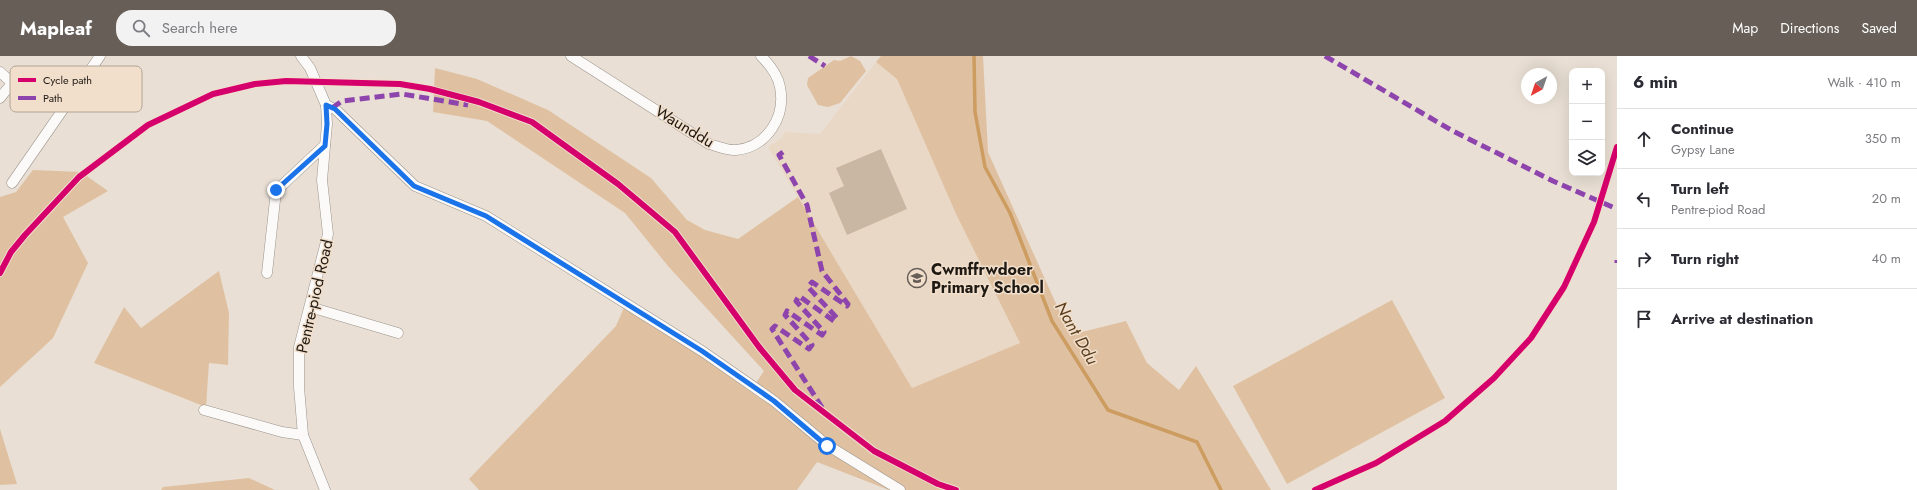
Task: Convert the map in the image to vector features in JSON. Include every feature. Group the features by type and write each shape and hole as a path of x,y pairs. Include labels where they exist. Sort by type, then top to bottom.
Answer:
{"street":[{"path":"93,66 100,56"},
{"name":"Pentre-piod Road","path":"301,56 310,68 324,101 327,124 322,180 328,234 300,347 300,386 303,435 325,490"},
{"name":"Waunddu","path":"570,56 709,144 735,151 754,146 771,132 780,111 780,87 770,66 761,56"},
{"path":"0,72 10,81"},
{"path":"0,98 10,86"},
{"path":"324,101 335,109 414,186 486,216 702,351 774,401 827,446 900,490"},
{"path":"12,182 60,112"},
{"path":"267,273 276,190 325,146"},
{"path":"310,307 398,333"},
{"path":"204,410 282,432 303,435"}],"shaded area":[{"path":"851,56 860,61 866,71 840,103 828,107 818,105 807,85 808,78 834,60 840,61"},
{"path":"881,56 983,56 988,152 1070,335 1126,321 1147,363 1179,390 1196,366 1271,490 889,490 817,462 797,490 479,490 469,479 616,326 626,303 754,386 764,371 668,266 625,213 487,121 433,112 435,68 477,79 548,110 651,178 687,220 705,230 738,239 798,197 912,388 1020,343 956,214 897,79 876,62"},
{"name":"Cwmffrwdoer Primary School","path":"876,62 897,79 956,214 1020,343 912,388 768,147 783,137 784,132 820,134"},
{"path":"33,170 81,172 108,191 63,217 88,263 53,338 0,387 0,197 16,192"},
{"path":"219,271 229,313 228,365 209,363 206,407 94,363 124,307 141,328"},
{"path":"1392,300 1445,398 1287,484 1233,386"},
{"path":"0,429 17,484 0,485"},
{"path":"249,478 275,490 161,490 163,487"}],"building":[{"path":"881,149 907,209 847,235 829,193 844,186 836,168"}],"waterway":[{"name":"Nant Ddu","path":"974,56 975,112 985,167 1010,213 1052,321 1108,410 1197,442 1221,490"}],"marked path":[{"path":"809,56 825,66"},
{"path":"1325,56 1451,130 1553,181 1617,209"},
{"path":"332,108 342,101 402,94 468,105"},
{"path":"783,152 779,155 807,205 822,271 848,304 847,306 812,282 808,287 837,318 834,321 799,296 796,301 824,332 822,335 787,311 785,315 812,345 809,349 775,326 772,329 823,409"}],"cycle path":[{"path":"0,273 11,252 79,177 148,125 213,94 255,84 286,81 400,84 430,89 479,102 532,122 618,184 675,232 759,347 795,390 874,451 938,484 956,490"},
{"path":"1315,490 1376,463 1445,421 1494,378 1531,338 1564,287 1594,222 1617,147"}],"place":[{"name":"Cwmffrwdoer Primary School","path":"917,278"}],"route":[{"path":"276,190 325,146 327,124 326,105 335,109 414,186 486,216 702,351 774,401 827,446"}]}
